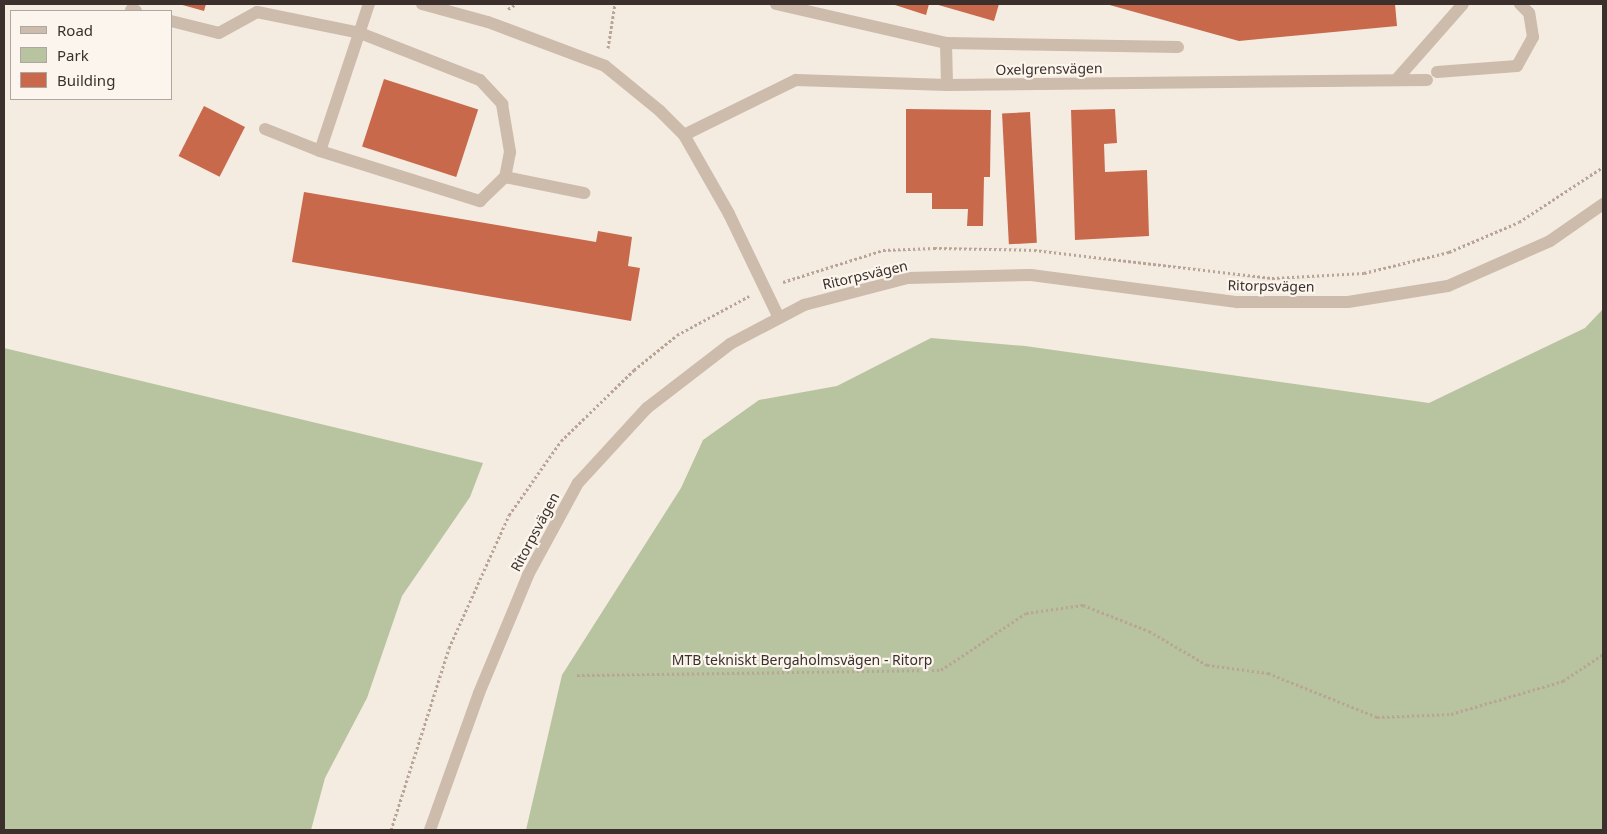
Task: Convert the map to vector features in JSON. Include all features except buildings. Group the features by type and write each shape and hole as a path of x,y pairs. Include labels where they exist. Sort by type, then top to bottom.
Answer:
{"street":[{"path":"320,151 369,4"},
{"path":"422,4 488,22 605,66 684,135 730,214 779,318"},
{"path":"776,4 946,43 1178,47"},
{"path":"1396,80 1463,4"},
{"name":"Oxelgrensvägen","path":"684,135 796,80 947,85 1396,80 1517,66 1533,37 1529,13 1520,4"},
{"path":"172,20 219,33 256,12 360,33 480,80 502,104 510,152 505,177 480,201 320,151 265,129"},
{"path":"946,43 947,85"},
{"path":"505,177 584,193"},
{"name":"Ritorpsvägen","path":"430,830 441,797 528,575 578,483 647,408 730,344 804,305 908,278 1031,275 1237,302 1348,302 1448,286 1550,241 1603,204"},
{"name":"Ritorpsvägen","path":"441,797 441,830"}],"path":[{"path":"605,66 615,4"},
{"path":"391,830 449,648 509,515 561,442 634,370 677,335 765,289 883,250 934,248 1034,250 1272,278 1364,273 1449,252 1519,222 1603,167"},
{"name":"MTB tekniskt Bergaholmsvägen - Ritorp","path":"577,675 941,670 1026,613 1083,605 1149,631 1207,665 1268,673 1376,716 1451,714 1563,681 1603,654"}],"green space":[{"path":"1603,309 1603,830 526,830 562,675 681,488 703,440 759,400 837,386 931,338 1025,346 1429,403 1585,328"},
{"path":"4,348 483,463 470,497 402,596 367,698 325,778 311,830 4,830"}]}
